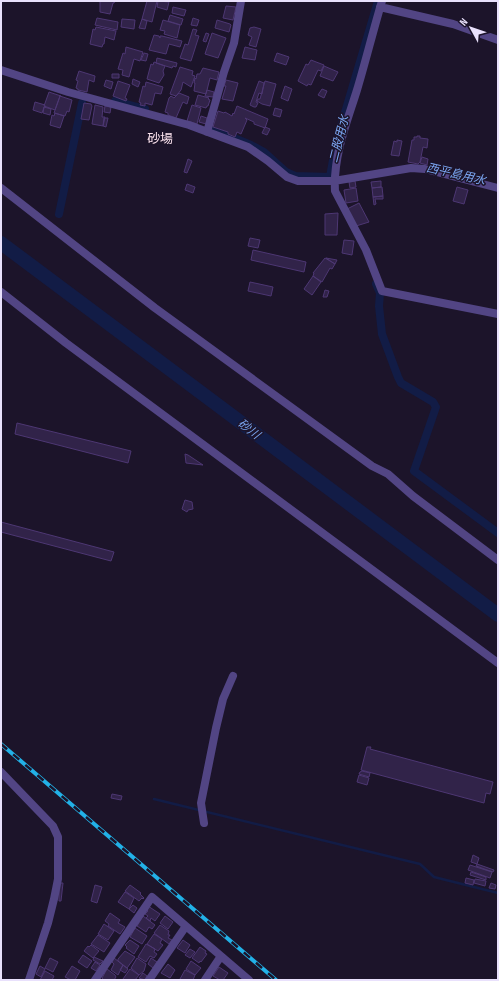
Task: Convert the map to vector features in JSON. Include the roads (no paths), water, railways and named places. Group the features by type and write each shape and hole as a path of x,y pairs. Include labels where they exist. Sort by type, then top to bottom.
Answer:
{"street":[{"path":"207,132 234,43 241,1"},
{"path":"498,40 453,24 381,4 357,90 340,142 334,181 334,191 366,250 382,291 498,314"},
{"path":"1,70 68,92 189,125 248,147 287,177 298,181 334,181 410,168 425,169 498,188"},
{"path":"1,188 155,308 372,466 388,474 413,496 498,560"},
{"path":"1,292 78,352 498,664"},
{"path":"204,823 201,803 223,699 233,676"},
{"path":"1,772 53,826 58,837 58,879 54,899 48,923 29,980"},
{"path":"95,980 152,897 249,980"},
{"path":"149,980 186,926"},
{"path":"205,980 221,956"}],"waterway":[{"name":"二股用水","path":"215,130 264,152 286,172 295,176 330,177 336,143 378,1"},
{"name":"二股用水","path":"115,101 145,109"},
{"name":"二股用水","path":"59,214 82,103"},
{"name":"砂川","path":"1,243 498,615"},
{"path":"376,284 380,293 379,306 382,334 398,377 401,383 433,402 436,407 414,471 498,533"},
{"path":"154,799 420,864 434,877 498,893"}],"railway":[{"path":"1,744 276,980"}],"district":[{"name":"砂場","path":"160,138"}],"water label":[{"name":"西平島用水","path":"456,174"}]}
